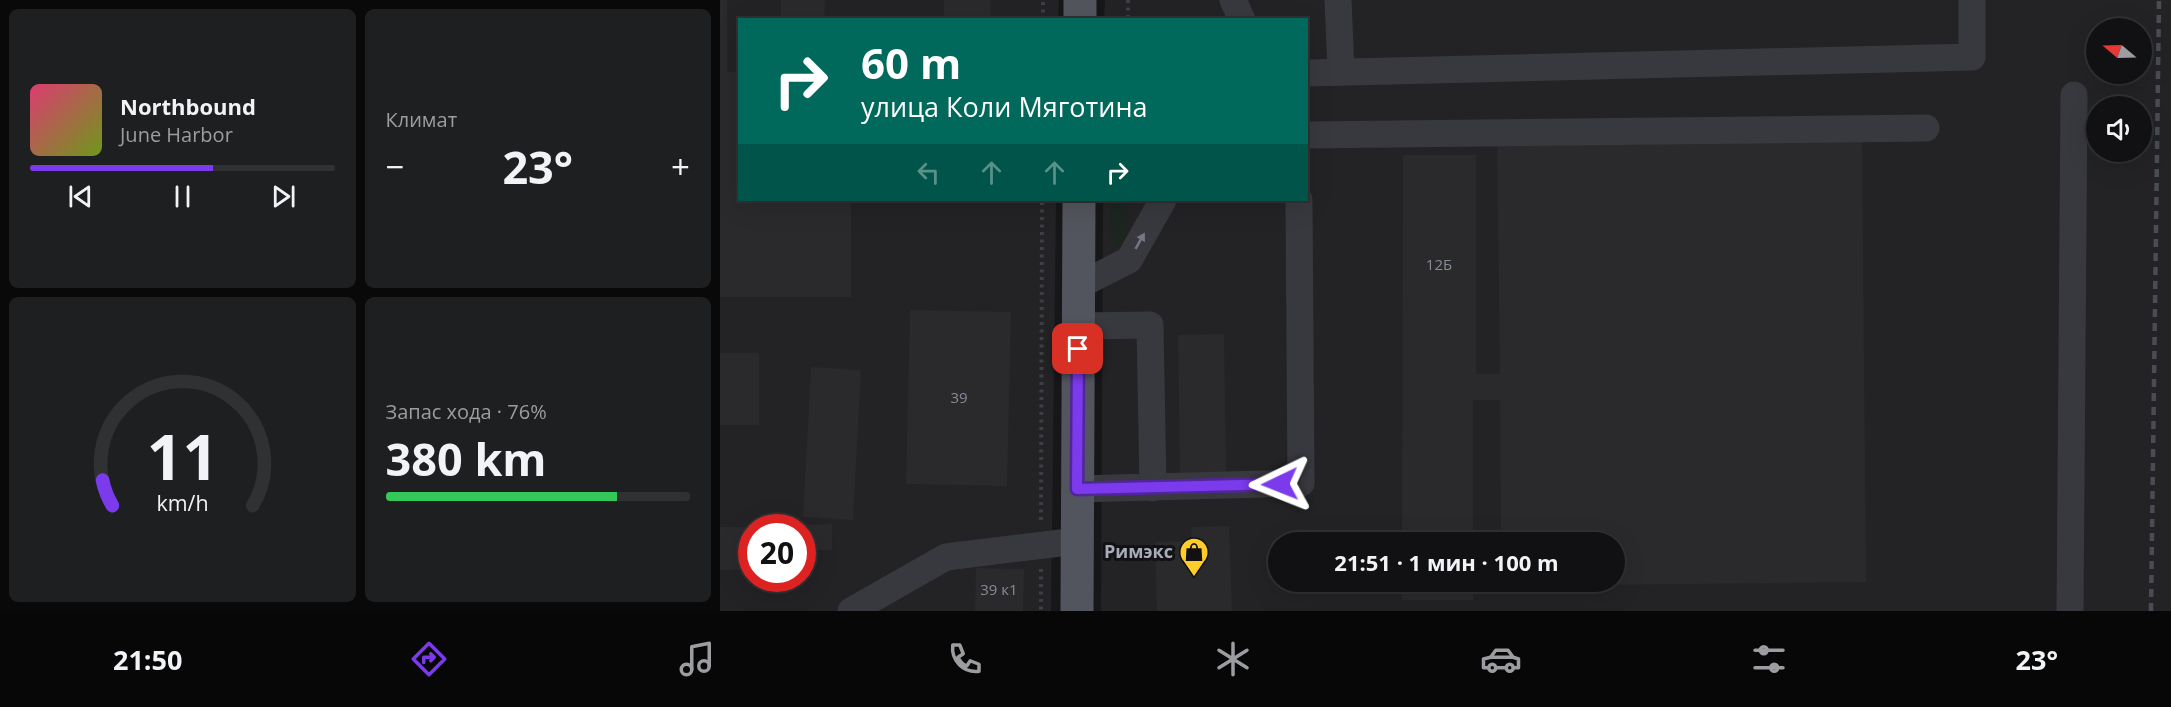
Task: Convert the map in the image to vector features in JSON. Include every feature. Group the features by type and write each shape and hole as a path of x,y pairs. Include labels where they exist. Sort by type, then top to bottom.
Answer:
{"main road":[{"path":"1080,0 1080,18"},
{"path":"1077,611 1079,201"}],"lane":[{"path":"1233,0 1241,18"},
{"path":"1338,0 1341,71"},
{"path":"1308,73 1972,57 1972,0"},
{"path":"2070,611 2074,94"},
{"path":"1308,135 1926,128"},
{"path":"1078,286 1129,260 1162,201"},
{"path":"1077,489 1301,483 1299,201"},
{"path":"1078,326 1150,325 1153,488"},
{"path":"851,611 946,557 1077,541"}],"path":[{"path":"1043,0 1043,18"},
{"path":"1128,0 1128,18"},
{"path":"1041,611 1042,201"}],"shaded area":[{"path":"720,0 1059,0 1058,18 738,18 738,201 1056,201 1051,611 720,611"},
{"path":"1105,0 2171,0 2171,611 1101,611 1103,201 1308,201 1308,18 1104,18"},
{"path":"1110,201 1126,201 1127,245 1117,248 1111,238"}],"building":[{"path":"720,0 727,0 727,72 738,72 738,201 851,201 851,297 720,297"},
{"path":"781,0 825,0 824,18 781,18"},
{"path":"944,0 990,0 991,18 944,18"},
{"path":"1209,16 1209,18 1171,18"},
{"path":"1862,137 1866,582 1625,585 1625,532 1501,532 1500,400 1473,400 1473,532 1402,532 1403,155 1476,155 1476,374 1500,374 1497,140"},
{"path":"910,310 1011,312 1007,486 906,484"},
{"path":"1224,334 1226,472 1180,473 1178,335"},
{"path":"720,353 759,353 759,425 720,425"},
{"path":"811,367 861,370 853,520 816,518 816,514 803,514"},
{"path":"832,524 832,550 816,550 816,525"},
{"name":"Римэкс","path":"1229,526 1232,611 1157,611 1155,542 1192,541 1191,527"},
{"path":"720,527 738,527 738,570 720,570"},
{"path":"976,568 1024,569 1023,611 975,611"},
{"path":"1402,592 1473,592 1473,600 1402,600"}],"railway":[{"path":"2151,611 2159,0"}],"place":[{"name":"Римэкс","path":"1194,578"}],"route":[{"path":"1078,349 1077,489 1280,484"}]}
